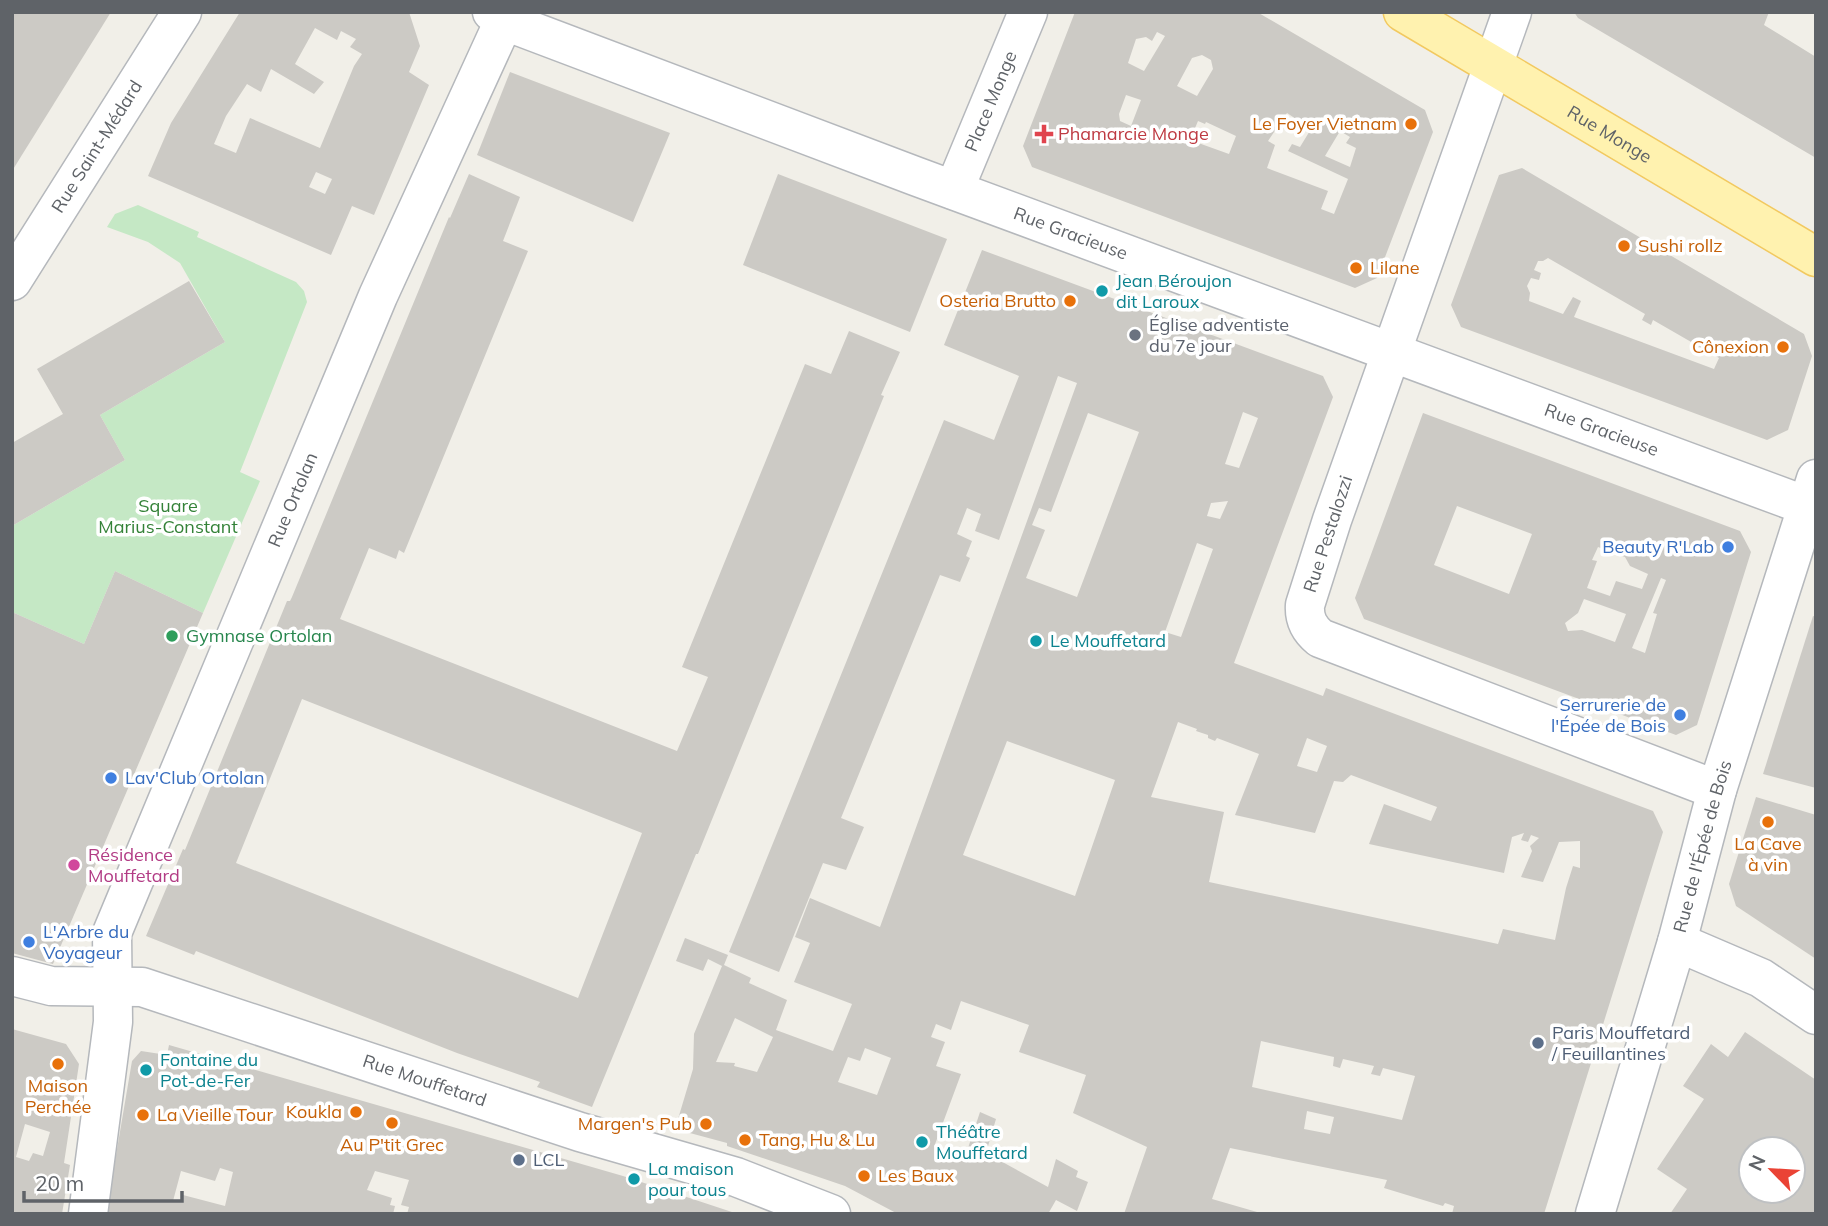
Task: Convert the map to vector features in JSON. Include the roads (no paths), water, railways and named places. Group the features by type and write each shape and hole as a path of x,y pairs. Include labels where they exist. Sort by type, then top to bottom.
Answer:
{"main road":[{"name":"Rue Monge","path":"1403,12 1816,257"}],"street":[{"name":"Rue Saint-Médard","path":"12,281 182,12"},
{"name":"Place Monge","path":"954,190 1028,12"},
{"name":"Rue Pestalozzi","path":"1512,12 1332,520 1305,605 1305,614 1311,631 1320,638 1717,790"},
{"name":"Rue Gracieuse","path":"501,15 954,190 1392,352 1811,493"},
{"name":"Rue Ortolan","path":"88,1214 113,1022 112,933 378,296 501,15"},
{"name":"Rue de l'Épée de Bois","path":"1595,1214 1677,942 1717,790 1811,493"},
{"path":"1677,942 1761,978 1816,1015"},
{"name":"Rue Mouffetard","path":"12,976 51,986 142,988 580,1132 736,1177 831,1214"}],"place":[{"name":"Le Foyer Vietnam","path":"1411,124"},
{"name":"Phamarcie Monge","path":"1044,134"},
{"name":"Sushi rollz","path":"1624,246"},
{"name":"Lilane","path":"1356,268"},
{"name":"Jean Béroujon dit Laroux","path":"1102,291"},
{"name":"Osteria Brutto","path":"1070,301"},
{"name":"Église adventiste du 7e jour","path":"1135,335"},
{"name":"Cônexion","path":"1783,347"},
{"name":"Beauty R'Lab","path":"1728,547"},
{"name":"Gymnase Ortolan","path":"172,636"},
{"name":"Le Mouffetard","path":"1036,641"},
{"name":"Serrurerie de l'Épée de Bois","path":"1680,715"},
{"name":"Lav'Club Ortolan","path":"111,778"},
{"name":"La Cave à vin","path":"1768,822"},
{"name":"Résidence Mouffetard","path":"74,865"},
{"name":"L'Arbre du Voyageur","path":"29,942"},
{"name":"Paris Mouffetard / Feuillantines","path":"1538,1043"},
{"name":"Maison Perchée","path":"58,1064"},
{"name":"Fontaine du Pot-de-Fer","path":"146,1070"},
{"name":"Koukla","path":"356,1112"},
{"name":"La Vieille Tour","path":"143,1115"},
{"name":"Au P'tit Grec","path":"392,1123"},
{"name":"Margen's Pub","path":"706,1124"},
{"name":"Tang, Hu & Lu","path":"745,1140"},
{"name":"Théâtre Mouffetard","path":"922,1142"},
{"name":"LCL","path":"519,1160"},
{"name":"Les Baux","path":"864,1176"},
{"name":"La maison pour tous","path":"634,1179"}],"park label":[{"name":"Square Marius-Constant","path":"168,516"}]}
